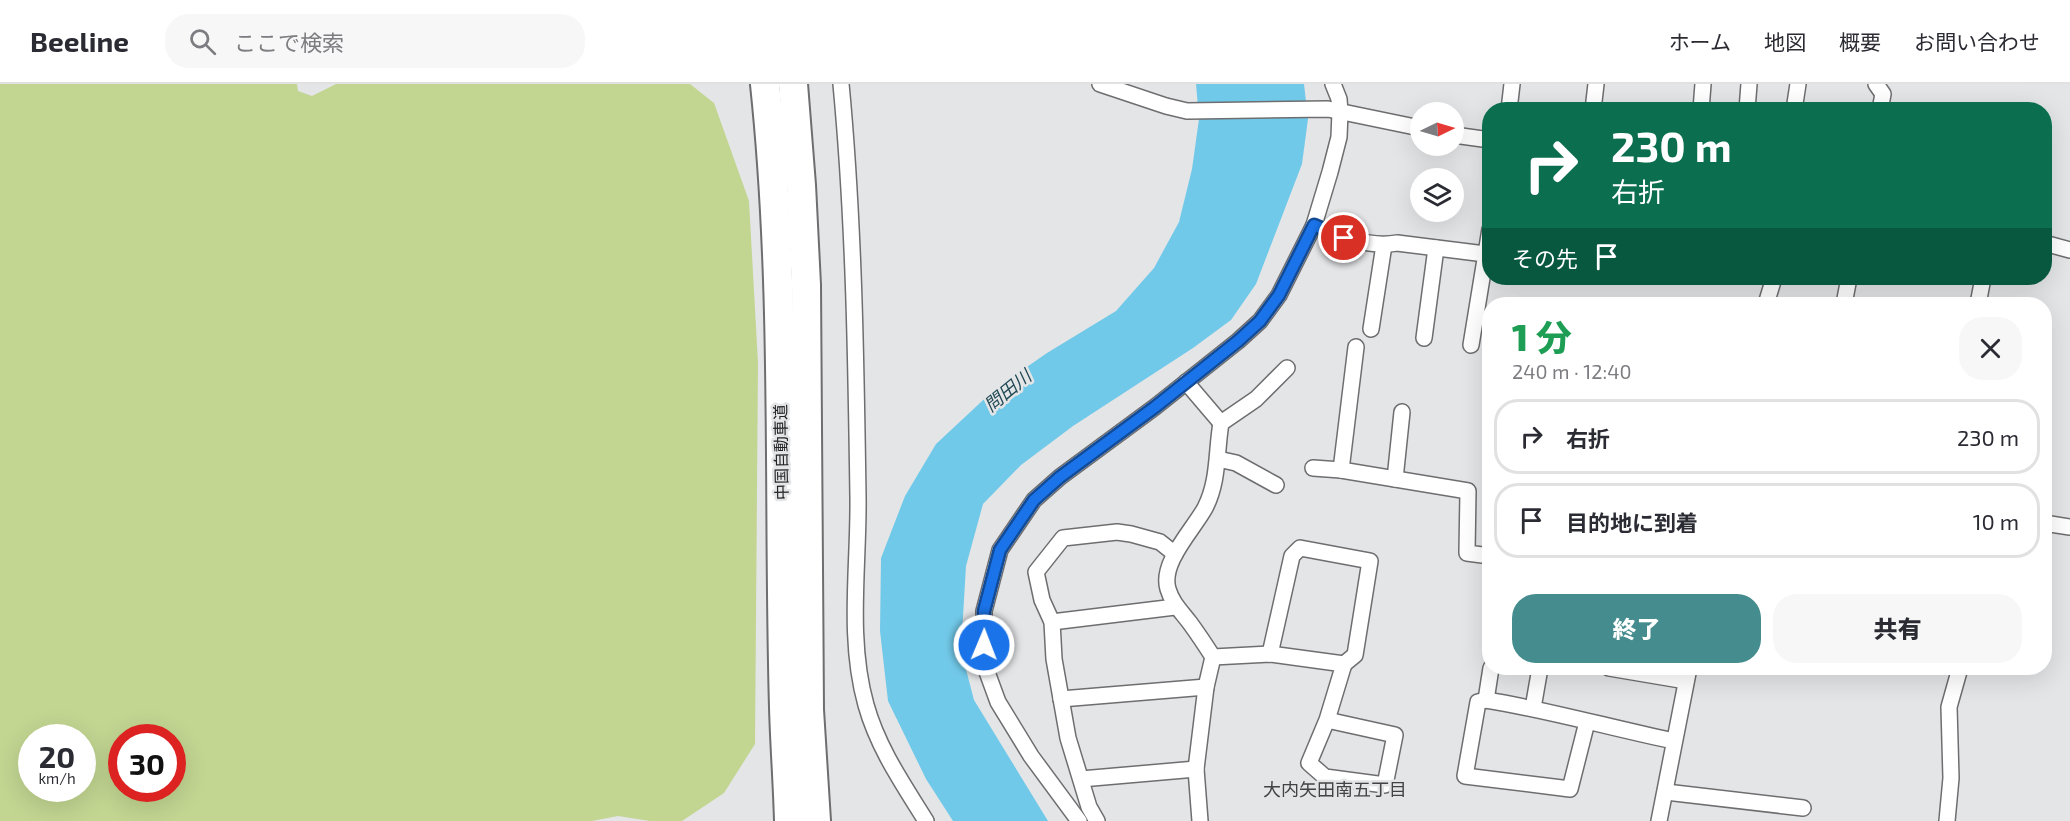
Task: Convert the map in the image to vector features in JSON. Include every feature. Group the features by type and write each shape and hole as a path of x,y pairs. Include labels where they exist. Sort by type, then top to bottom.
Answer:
{"highway":[{"name":"中国自動車道","path":"765,84 775,194 779,289 784,707 789,821"},
{"name":"中国自動車道","path":"793,84 806,285 810,710 816,821"}],"street":[{"path":"841,84 849,170 855,300 858,500 855,611 859,672 866,705 886,758 926,821"},
{"path":"1100,84 1187,111 1334,110 1410,126"},
{"path":"1080,821 1031,756 998,702 987,672 984,611 1000,550 1034,500 1060,477 1238,341 1260,321 1279,295 1314,225 1339,137 1334,110 1339,99 1333,84"},
{"path":"1510,102 1512,84"},
{"path":"1594,102 1596,84"},
{"path":"1702,102 1703,84"},
{"path":"1748,102 1749,84"},
{"path":"1795,102 1798,84"},
{"path":"1876,84 1883,94 1882,102"},
{"path":"1464,136 1482,139"},
{"path":"1314,225 1344,238 1384,245 1397,243 1482,254"},
{"path":"1371,329 1384,245"},
{"path":"2052,245 2070,250"},
{"path":"1424,338 1436,248"},
{"path":"1471,345 1482,274"},
{"path":"1341,470 1356,347"},
{"path":"1214,657 1188,620 1175,607 1166,576 1175,554 1205,507 1215,482 1221,423 1256,399 1287,368"},
{"path":"1186,382 1221,423"},
{"path":"1395,479 1402,412"},
{"path":"1218,459 1236,463 1276,485"},
{"path":"1313,468 1341,470 1468,491 1467,553 1482,555"},
{"path":"2052,524 2070,527"},
{"path":"1097,821 1089,807 1068,738 1054,659 1052,621 1042,600 1036,573 1063,537 1117,532 1131,534 1160,542 1175,554"},
{"path":"1270,654 1292,556 1300,548 1370,561 1355,655 1344,664 1327,720 1309,763 1325,777 1385,785 1395,735 1327,720"},
{"path":"1052,621 1175,607"},
{"path":"1214,657 1270,654 1344,664"},
{"path":"1200,821 1196,769 1206,687 1214,657"},
{"path":"1486,700 1490,675"},
{"path":"1533,708 1539,675"},
{"path":"1659,821 1687,675"},
{"path":"1947,821 1951,778 1949,707 1958,675"},
{"path":"1061,699 1206,687"},
{"path":"1587,722 1570,789 1465,776 1478,702 1486,700 1533,708 1674,741"},
{"path":"1081,779 1196,769"},
{"path":"1665,792 1803,808"}],"green space":[{"path":"0,84 297,84 298,91 312,96 336,84 690,84 714,103 749,201 758,363 755,744 724,793 682,821 650,821 618,816 592,821 0,821"}],"water":[{"name":"問田川","path":"1196,84 1304,84 1308,119 1302,164 1256,284 1231,320 1193,348 1073,426 1021,465 983,504 966,566 961,650 974,700 1048,821 953,821 926,779 888,701 880,631 881,558 905,496 936,444 995,389 1047,353 1116,311 1154,268 1179,222 1192,169 1199,119"}],"district":[{"name":"大内矢田南五丁目","path":"1335,790"}],"route":[{"path":"984,645 984,611 1000,550 1034,500 1060,477 1155,407 1260,321 1279,295 1314,225 1344,238"}]}
